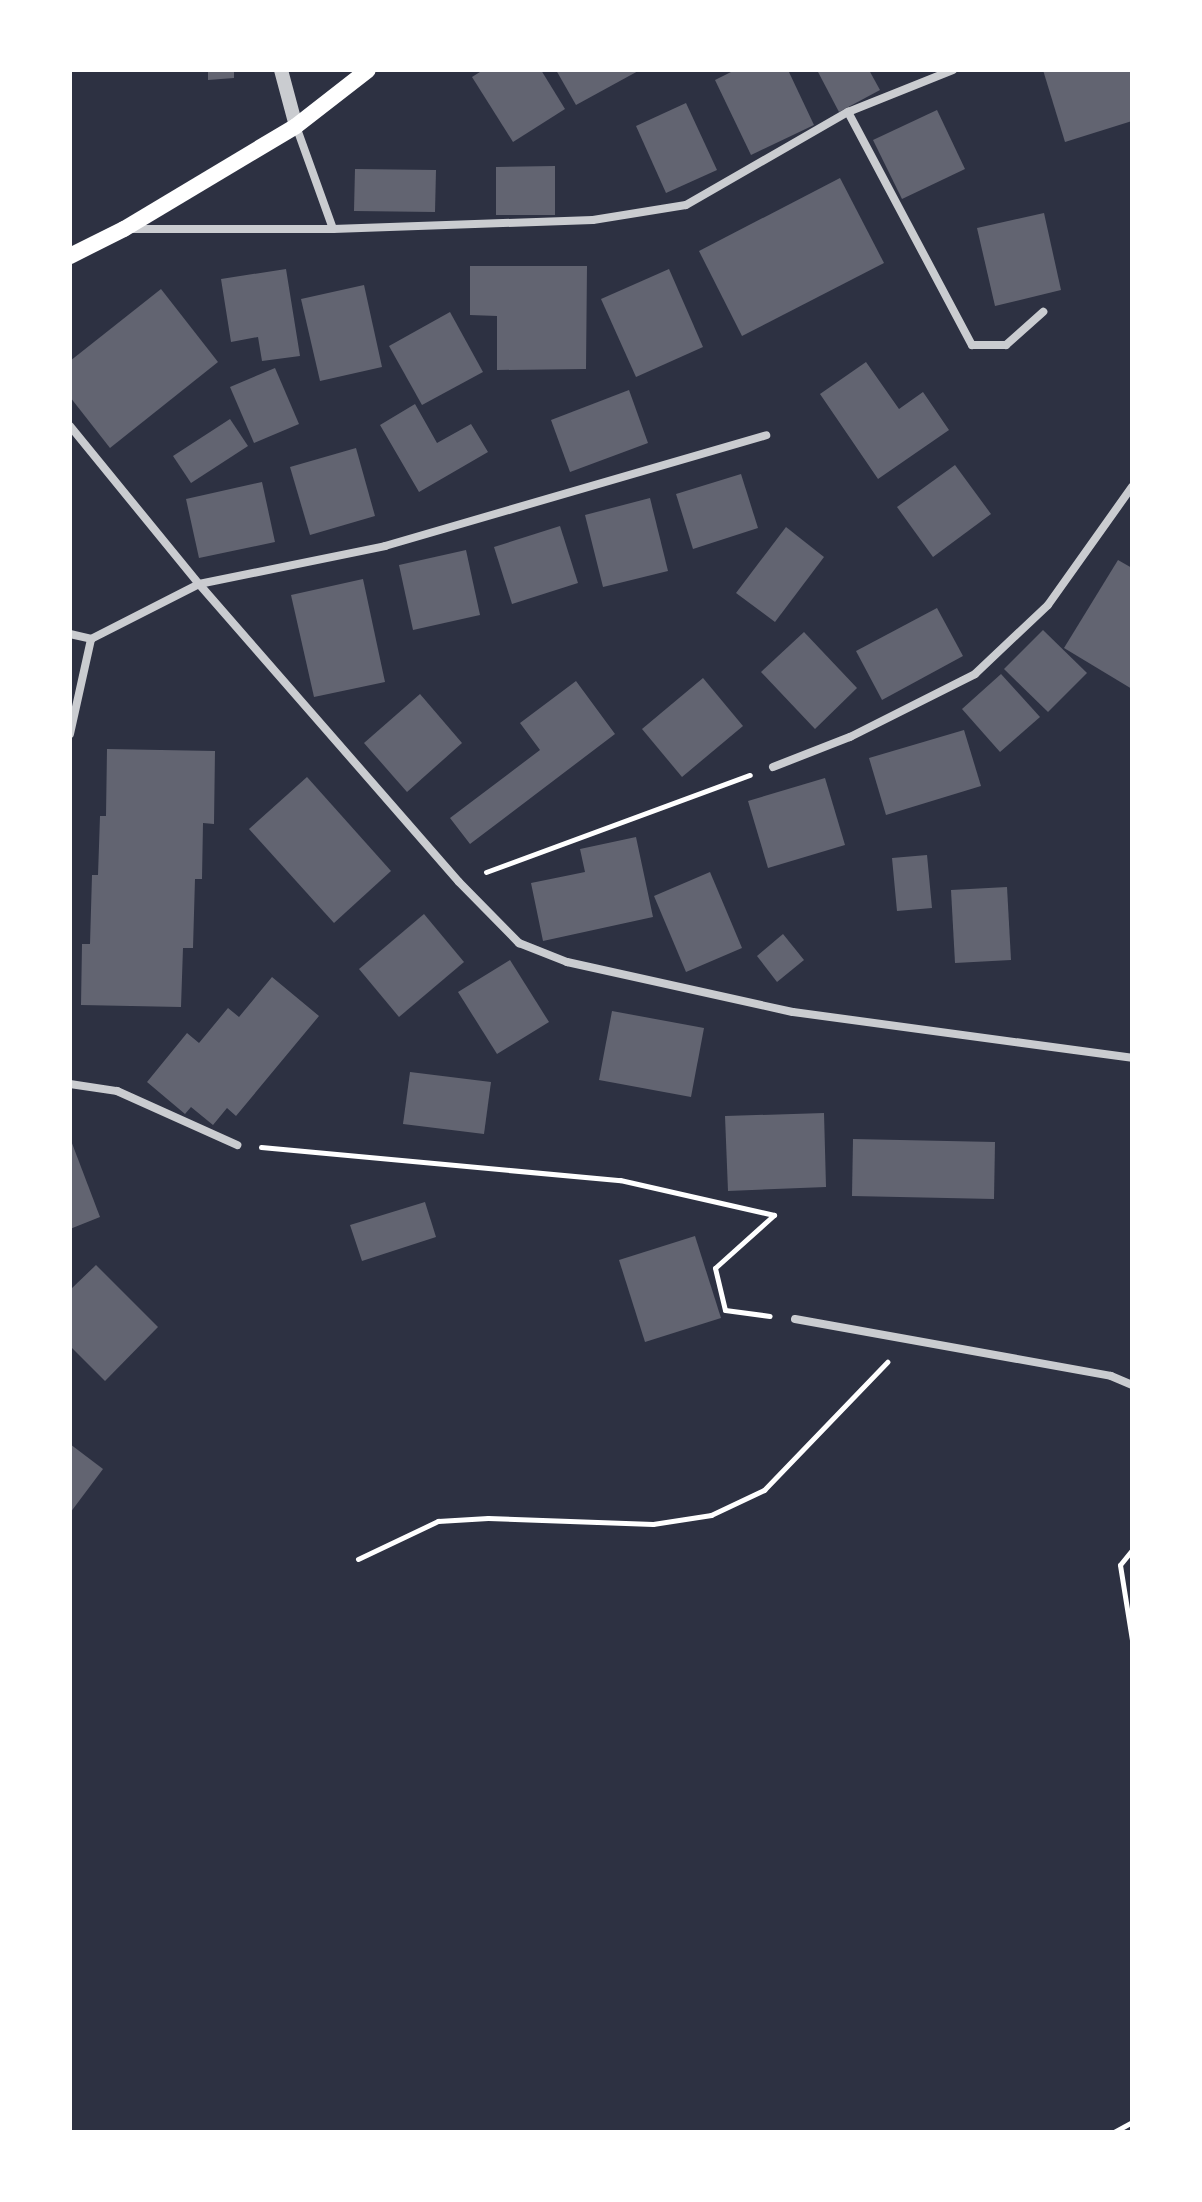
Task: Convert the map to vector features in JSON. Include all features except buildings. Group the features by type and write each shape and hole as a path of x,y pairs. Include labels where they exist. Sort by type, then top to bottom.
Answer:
{"main road":[{"path":"70,256 124,229 296,126 368,70"}],"street":[{"path":"281,70 296,126 333,229"},
{"path":"124,229 333,229 593,220 686,205 848,112 953,70"},
{"path":"848,112 972,345 1006,345 1043,312"},
{"path":"70,426 199,584 459,882 519,943 567,962 793,1012 1132,1058"},
{"path":"70,634 91,639 199,584 385,546 766,435"},
{"path":"773,767 850,737 975,674 1048,605 1132,487"},
{"path":"70,734 91,639"},
{"path":"70,1084 117,1091 237,1145"},
{"path":"795,1319 1111,1376 1132,1385"}],"path":[{"path":"459,882 773,767"},
{"path":"237,1145 620,1180 774,1215 715,1268 725,1310 795,1319"},
{"path":"358,1559 438,1521 488,1518 653,1524 711,1515 764,1490 908,1340"},
{"path":"1132,1550 1120,1565 1132,1640"},
{"path":"1114,2132 1132,2122"}]}
